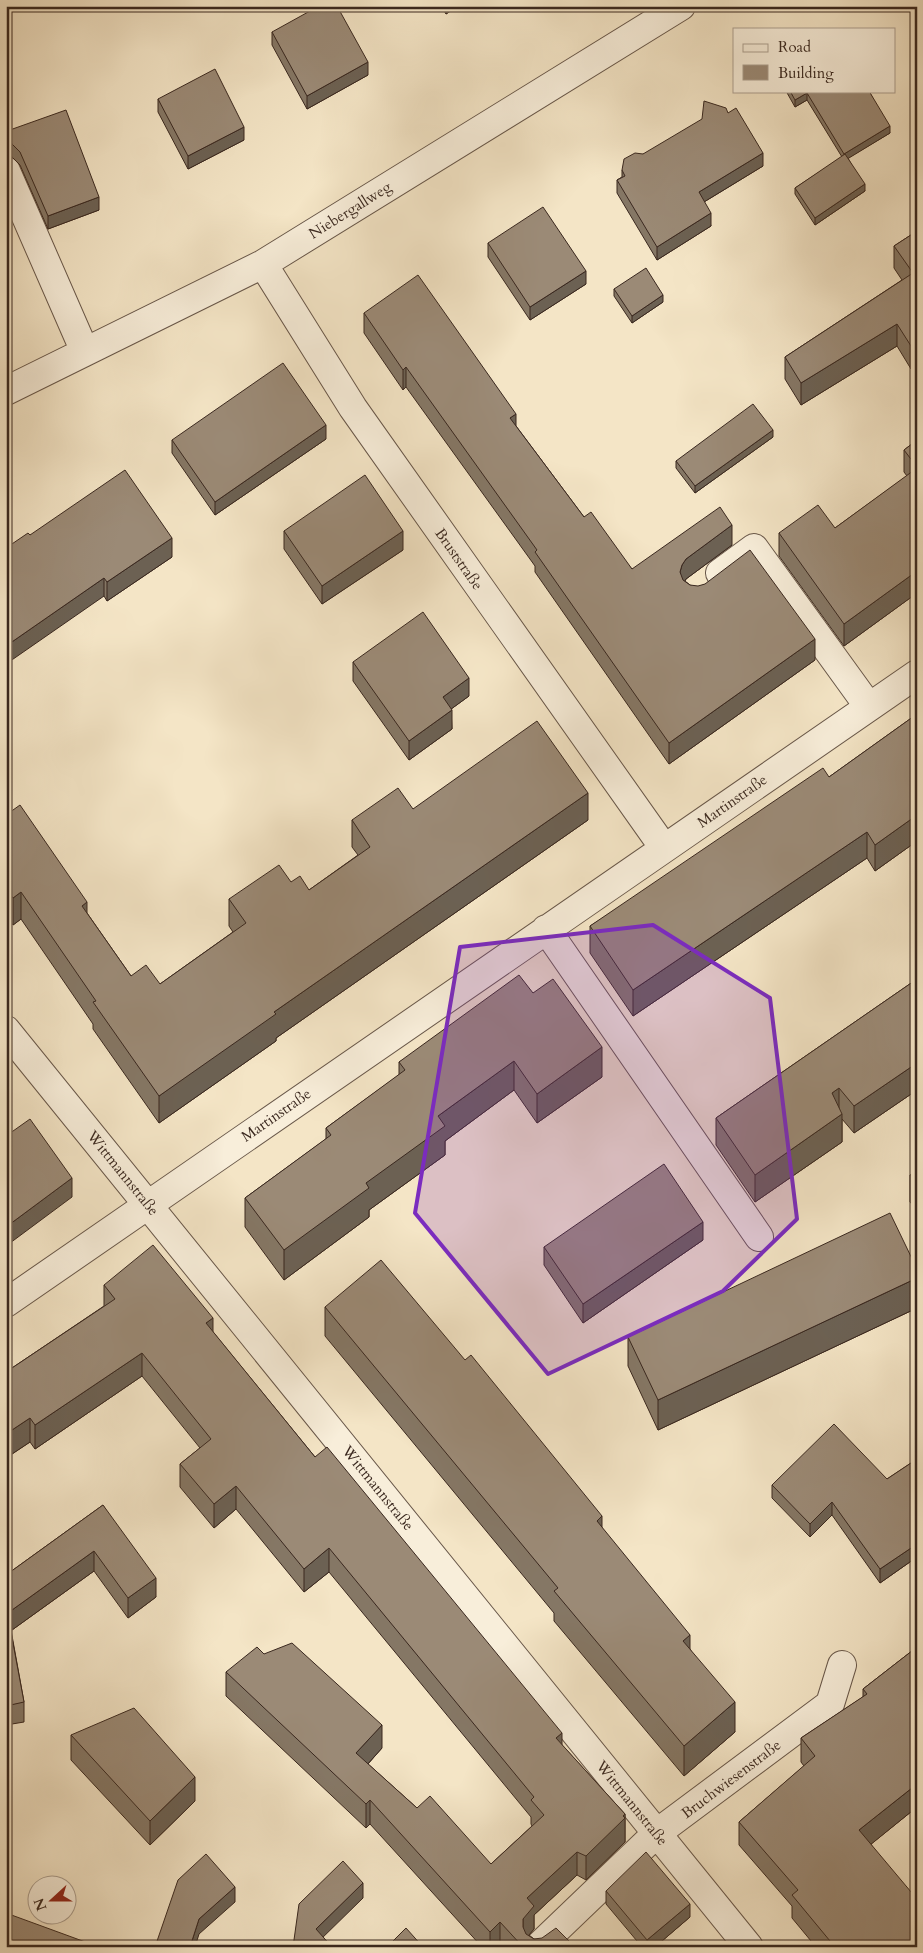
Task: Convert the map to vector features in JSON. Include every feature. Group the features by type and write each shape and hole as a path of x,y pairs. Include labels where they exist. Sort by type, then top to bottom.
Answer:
{"street":[{"name":"Niebergallweg","path":"6,391 263,264 681,6"},
{"path":"6,171 86,352"},
{"name":"Bruststraße","path":"263,264 353,408 664,848"},
{"path":"703,586 754,548 869,707"},
{"name":"Martinstraße","path":"6,1303 148,1203 917,674"},
{"path":"546,929 759,1237"},
{"name":"Wittmannstraße","path":"6,1030 749,1947"},
{"name":"Bruchwiesenstraße","path":"538,1947 657,1833 830,1704 842,1665"}],"highlighted area":[{"path":"653,925 770,998 797,1219 723,1291 548,1374 415,1213 460,947"}],"building":[{"path":"319,6 337,6 368,62 307,96 272,32"},
{"path":"215,69 244,127 188,156 158,99"},
{"path":"791,92 870,92 890,126 844,154 807,93 795,100"},
{"path":"704,101 726,108 728,113 736,108 763,153 699,192 711,213 657,247 617,180 625,176 622,170 624,159 635,153 643,154 702,119"},
{"path":"66,110 99,197 48,216 20,152 12,144 7,131"},
{"path":"845,154 865,184 815,218 795,188"},
{"path":"543,207 586,271 530,307 488,243"},
{"path":"917,231 917,343 911,346 897,324 801,383 785,357 913,273 894,246"},
{"path":"646,268 663,295 632,316 614,289"},
{"path":"418,275 516,414 510,418 584,517 591,512 632,569 720,507 732,525 686,559 680,572 683,580 690,585 698,586 705,584 750,550 815,639 669,743 535,552 537,550 406,367 403,370 364,313"},
{"path":"283,363 326,425 215,502 172,440"},
{"path":"753,404 773,430 695,486 676,461"},
{"path":"917,440 917,467 904,450"},
{"path":"917,468 917,571 844,624 779,533 818,505 835,528"},
{"path":"125,470 172,538 107,582 104,578 6,646 6,548 28,533 30,535"},
{"path":"365,475 403,531 322,586 284,531"},
{"path":"423,612 469,678 443,697 452,710 409,741 353,662"},
{"path":"917,714 917,815 875,845 867,832 633,990 590,926 823,768 829,777"},
{"path":"537,721 588,793 274,1012 276,1014 159,1096 93,1002 96,1001 21,892 13,898 6,889 6,815 20,805 87,902 82,906 131,976 146,965 160,984 246,923 229,899 279,865 291,882 300,876 309,890 370,847 352,820 398,788 413,809"},
{"path":"519,975 533,993 553,979 602,1047 537,1094 514,1061 438,1116 445,1126 366,1183 369,1188 284,1250 245,1198 331,1135 326,1128 405,1070 399,1062"},
{"path":"917,979 917,1063 854,1106 839,1088 832,1093 842,1114 755,1175 716,1118"},
{"path":"30,1119 72,1178 6,1227 6,1136"},
{"path":"664,1164 703,1222 583,1304 544,1247"},
{"path":"917,1169 917,1183 910,1175"},
{"path":"890,1213 917,1269 917,1278 658,1400 628,1337"},
{"path":"153,1245 213,1318 206,1323 315,1457 327,1447 562,1733 556,1738 625,1814 623,1816 625,1818 586,1856 577,1852 527,1898 534,1906 523,1919 523,1927 526,1934 534,1939 542,1938 556,1928 575,1947 523,1947 500,1922 490,1932 370,1800 366,1804 226,1672 257,1647 264,1654 292,1643 382,1725 356,1753 417,1808 430,1796 491,1864 544,1815 531,1800 534,1797 329,1548 304,1569 236,1486 214,1504 180,1464 211,1439 142,1353 35,1425 30,1418 6,1434 6,1372 115,1299 104,1285"},
{"path":"381,1260 465,1360 471,1355 602,1516 597,1521 690,1635 683,1641 735,1702 684,1746 554,1591 558,1588 325,1307"},
{"path":"834,1424 887,1479 917,1459 917,1544 880,1569 832,1502 810,1524 772,1485"},
{"path":"103,1505 156,1578 128,1598 94,1551 12,1610 7,1611 24,1702 6,1706 6,1575"},
{"path":"917,1647 917,1784 859,1830 917,1899 917,1947 835,1947 792,1895 798,1890 739,1822 815,1756 801,1738 867,1694 863,1689"},
{"path":"134,1708 195,1777 150,1821 71,1735"},
{"path":"646,1852 690,1904 647,1940 606,1891"},
{"path":"206,1854 235,1887 199,1919 190,1947 155,1947 178,1880"},
{"path":"343,1861 363,1883 316,1929 332,1947 293,1947 299,1904"},
{"path":"6,1913 28,1921 28,1926 42,1926 99,1947 6,1947"},
{"path":"406,1928 423,1947 387,1947"}]}
